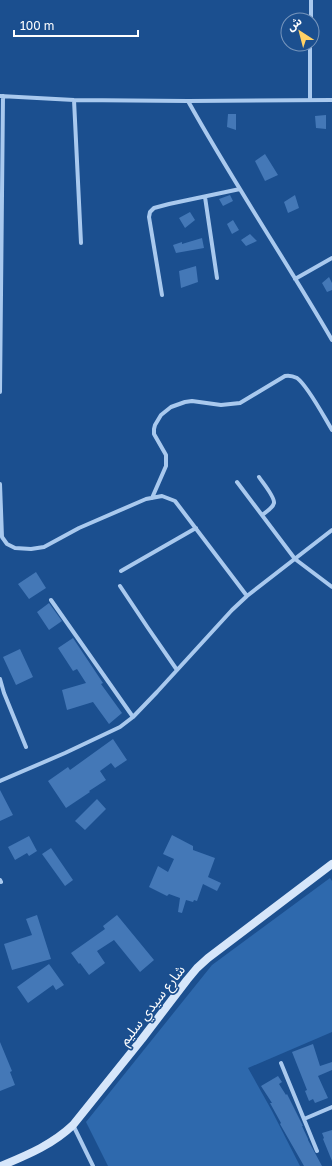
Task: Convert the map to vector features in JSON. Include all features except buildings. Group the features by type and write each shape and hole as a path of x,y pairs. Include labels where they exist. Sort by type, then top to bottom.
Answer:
{"main road":[{"name":"شارع سيدي سليم","path":"1,1166 28,1155 62,1135 73,1125 197,968 208,958 331,867"}],"street":[{"path":"311,0 311,12"},
{"path":"310,52 310,100"},
{"path":"0,392 1,96 74,100 332,100"},
{"path":"74,100 81,243"},
{"path":"188,101 212,145 332,338"},
{"path":"162,295 149,217 150,212 154,208 169,204 240,189"},
{"path":"204,197 217,278"},
{"path":"295,279 332,258"},
{"path":"152,498 166,466 166,455 154,434 155,424 161,415 171,407 192,401 221,405 240,403 285,376 290,375 298,379 308,390 332,430"},
{"path":"260,477 273,497 274,502 272,507 262,515"},
{"path":"238,482 295,559 332,586"},
{"path":"0,484 2,537 7,544 15,548 31,549 44,547 79,528 146,499 162,496 175,501 247,596"},
{"path":"121,571 196,528"},
{"path":"0,781 120,727 132,717 232,610 247,596 332,530"},
{"path":"120,586 177,670"},
{"path":"51,600 132,717"},
{"path":"0,679 4,693 26,747"},
{"path":"281,1063 317,1151"},
{"path":"304,1118 332,1107"},
{"path":"73,1125 93,1166"}],"shaded area":[{"path":"330,878 332,881 332,1032 248,1068 300,1166 108,1166 86,1122 212,965"}]}
